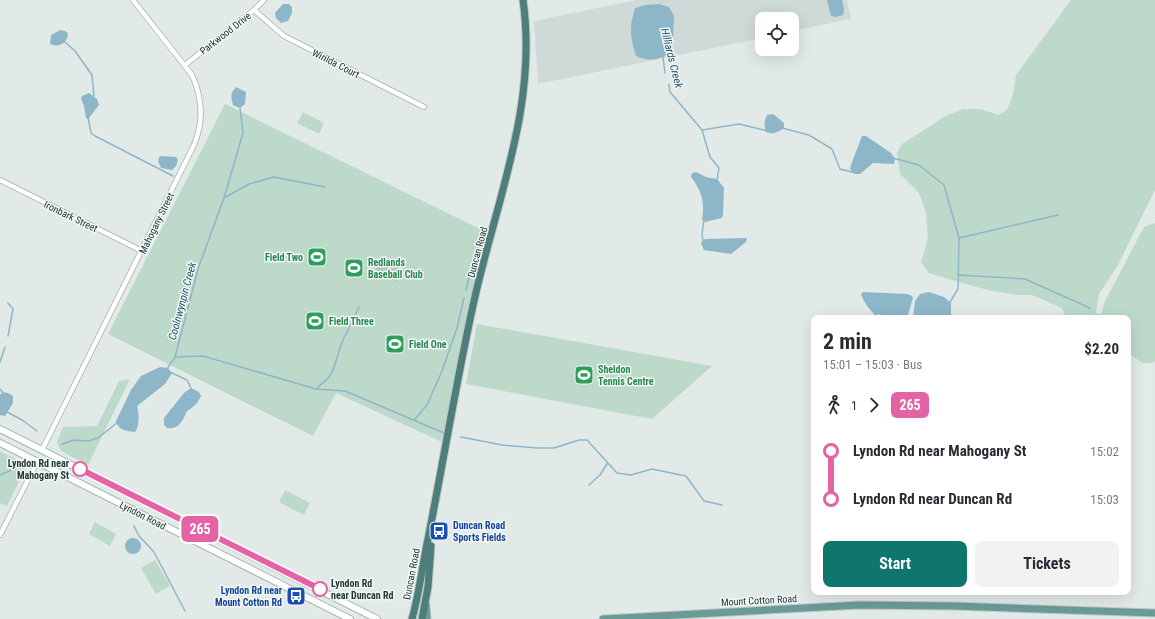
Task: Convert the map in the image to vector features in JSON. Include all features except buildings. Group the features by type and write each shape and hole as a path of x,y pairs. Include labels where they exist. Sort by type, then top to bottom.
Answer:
{"highway":[{"name":"Duncan Road","path":"412,619 435,510 474,301 506,182 520,116 527,50 524,0"},
{"name":"Duncan Road","path":"422,619 426,601 435,510"}],"main road":[{"name":"Lyndon Road","path":"0,429 377,619"},
{"name":"Lyndon Road","path":"0,443 350,619"},
{"path":"37,462 42,450"},
{"path":"314,601 320,589"},
{"path":"426,601 427,619"},
{"name":"Mount Cotton Road","path":"603,619 860,605 1155,613"}],"street":[{"name":"Mahogany Street","path":"42,450 198,136 202,112 201,99 195,81 185,65 133,0"},
{"name":"Parkwood Drive","path":"185,65 254,10 264,0"},
{"name":"Wirilda Court","path":"254,10 284,36 424,107"},
{"name":"Ironbark Street","path":"0,180 142,251"},
{"path":"0,535 37,462"}],"shaded area":[{"path":"637,0 847,0 851,19 799,30 799,12 755,12 755,39 538,84 534,21"}],"green space":[{"path":"1071,0 1155,0 1155,190 1118,265 1099,294 1096,313 1101,314 1105,301 1144,227 1155,223 1155,361 1152,363 1143,363 1131,355 1131,315 1065,315 1062,308 1032,295 1016,295 988,290 929,273 921,262 928,239 926,213 919,193 900,174 897,153 902,144 946,116 963,109 981,109 998,115 1007,110 1013,94 1016,75"},
{"path":"225,104 486,232 469,305 442,442 336,393 313,436 108,334"},
{"path":"303,112 324,123 319,134 297,123"},
{"name":"Sheldon Tennis Centre","path":"477,324 712,366 652,419 466,384"},
{"path":"130,379 88,465 61,451 57,442 63,427 97,426 119,381"},
{"path":"0,451 24,463 26,467 7,506 0,503"},
{"path":"285,490 310,503 304,515 279,502"},
{"path":"95,522 116,534 110,546 89,534"},
{"path":"155,560 170,586 156,594 141,568"}],"water":[{"path":"827,0 842,0 844,9 843,15 836,17 831,16"},
{"path":"283,4 289,4 292,7 292,13 288,21 281,23 276,18 275,13"},
{"path":"659,4 669,7 674,16 673,41 670,54 653,60 636,56 632,43 631,32 635,8"},
{"path":"60,30 68,33 68,37 65,42 60,45 50,44 51,35"},
{"path":"236,87 246,92 245,104 240,108 233,105 232,100 232,93"},
{"path":"89,93 97,99 99,105 88,119 86,118 81,99 82,96"},
{"path":"773,114 784,123 784,128 778,132 769,133 766,132 765,128 766,117 767,115"},
{"path":"862,136 866,136 891,153 895,159 894,164 873,163 860,174 854,174 850,169"},
{"path":"159,157 176,157 178,160 176,166 172,170 161,168 158,161"},
{"path":"696,172 706,177 717,179 724,188 722,218 705,222 702,220 702,197 698,187 691,177 692,173"},
{"path":"747,238 746,242 731,254 704,250 701,243 705,239"},
{"path":"863,292 907,294 913,298 908,315 875,315 869,309 861,294"},
{"path":"929,292 944,297 951,303 951,315 913,315 915,301 920,294"},
{"path":"160,367 168,368 172,373 165,384 137,406 139,419 135,432 121,428 116,421 131,390 141,376"},
{"path":"191,388 199,392 201,396 200,399 187,411 178,426 167,428 164,425 164,418 184,393"},
{"path":"2,392 13,396 13,403 5,416 0,415 0,395"},
{"path":"130,538 136,538 141,543 139,552 136,554 130,554 125,549 125,543"}],"waterway":[{"path":"65,42 75,51 92,75 94,96"},
{"name":"Hilliards Creek","path":"663,57 665,73"},
{"name":"Hilliards Creek","path":"669,84 670,92 702,130 710,157 719,168 717,180"},
{"name":"Coolnwynpin Creek","path":"167,369 175,357 198,269 224,198 243,133 240,108"},
{"path":"88,117 91,133 95,136 173,176"},
{"name":"Hilliards Creek","path":"702,130 739,124 768,131"},
{"name":"Hilliards Creek","path":"782,128 809,135 832,149 840,169 852,172 854,170"},
{"path":"893,158 919,165 944,185 959,238 958,289 950,302"},
{"path":"224,198 249,184 274,177 325,187"},
{"path":"959,238 1058,215"},
{"name":"Hilliards Creek","path":"703,241 702,234 704,220"},
{"path":"466,290 475,253"},
{"path":"959,275 1025,279 1090,308"},
{"path":"415,419 427,405 442,371 457,328 464,298"},
{"path":"8,303 13,309 8,336"},
{"path":"316,389 329,377 333,370 342,342 359,307"},
{"path":"0,362 5,347"},
{"path":"175,357 203,356 316,389 345,391 444,433"},
{"path":"170,372 187,380 191,388"},
{"path":"0,389 3,393"},
{"path":"7,412 22,420 37,431"},
{"name":"Coolnwynpin Creek","path":"62,444 74,440 88,441 98,438 118,422"},
{"path":"461,437 502,445 537,448 554,448 579,440 587,440 617,473 631,475 652,469 686,476 704,501 722,505"},
{"path":"589,485 600,475 607,464"},
{"name":"Coolnwynpin Creek","path":"0,475 19,467"},
{"path":"134,526 139,536 154,552 185,611"}],"bus line":[{"name":"265","path":"80,469 320,589"}],"place":[{"name":"Field Two","path":"317,257"},
{"name":"Redlands Baseball Club","path":"354,268"},
{"name":"Field Three","path":"315,321"},
{"name":"Field One","path":"395,344"},
{"name":"Sheldon Tennis Centre","path":"584,375"},
{"name":"Lyndon Rd near Mahogany St","path":"80,469"},
{"name":"Duncan Road Sports Fields","path":"439,531"},
{"name":"Lyndon Rd near Duncan Rd","path":"320,589"},
{"name":"Lyndon Rd near Mount Cotton Rd","path":"296,596"}]}
